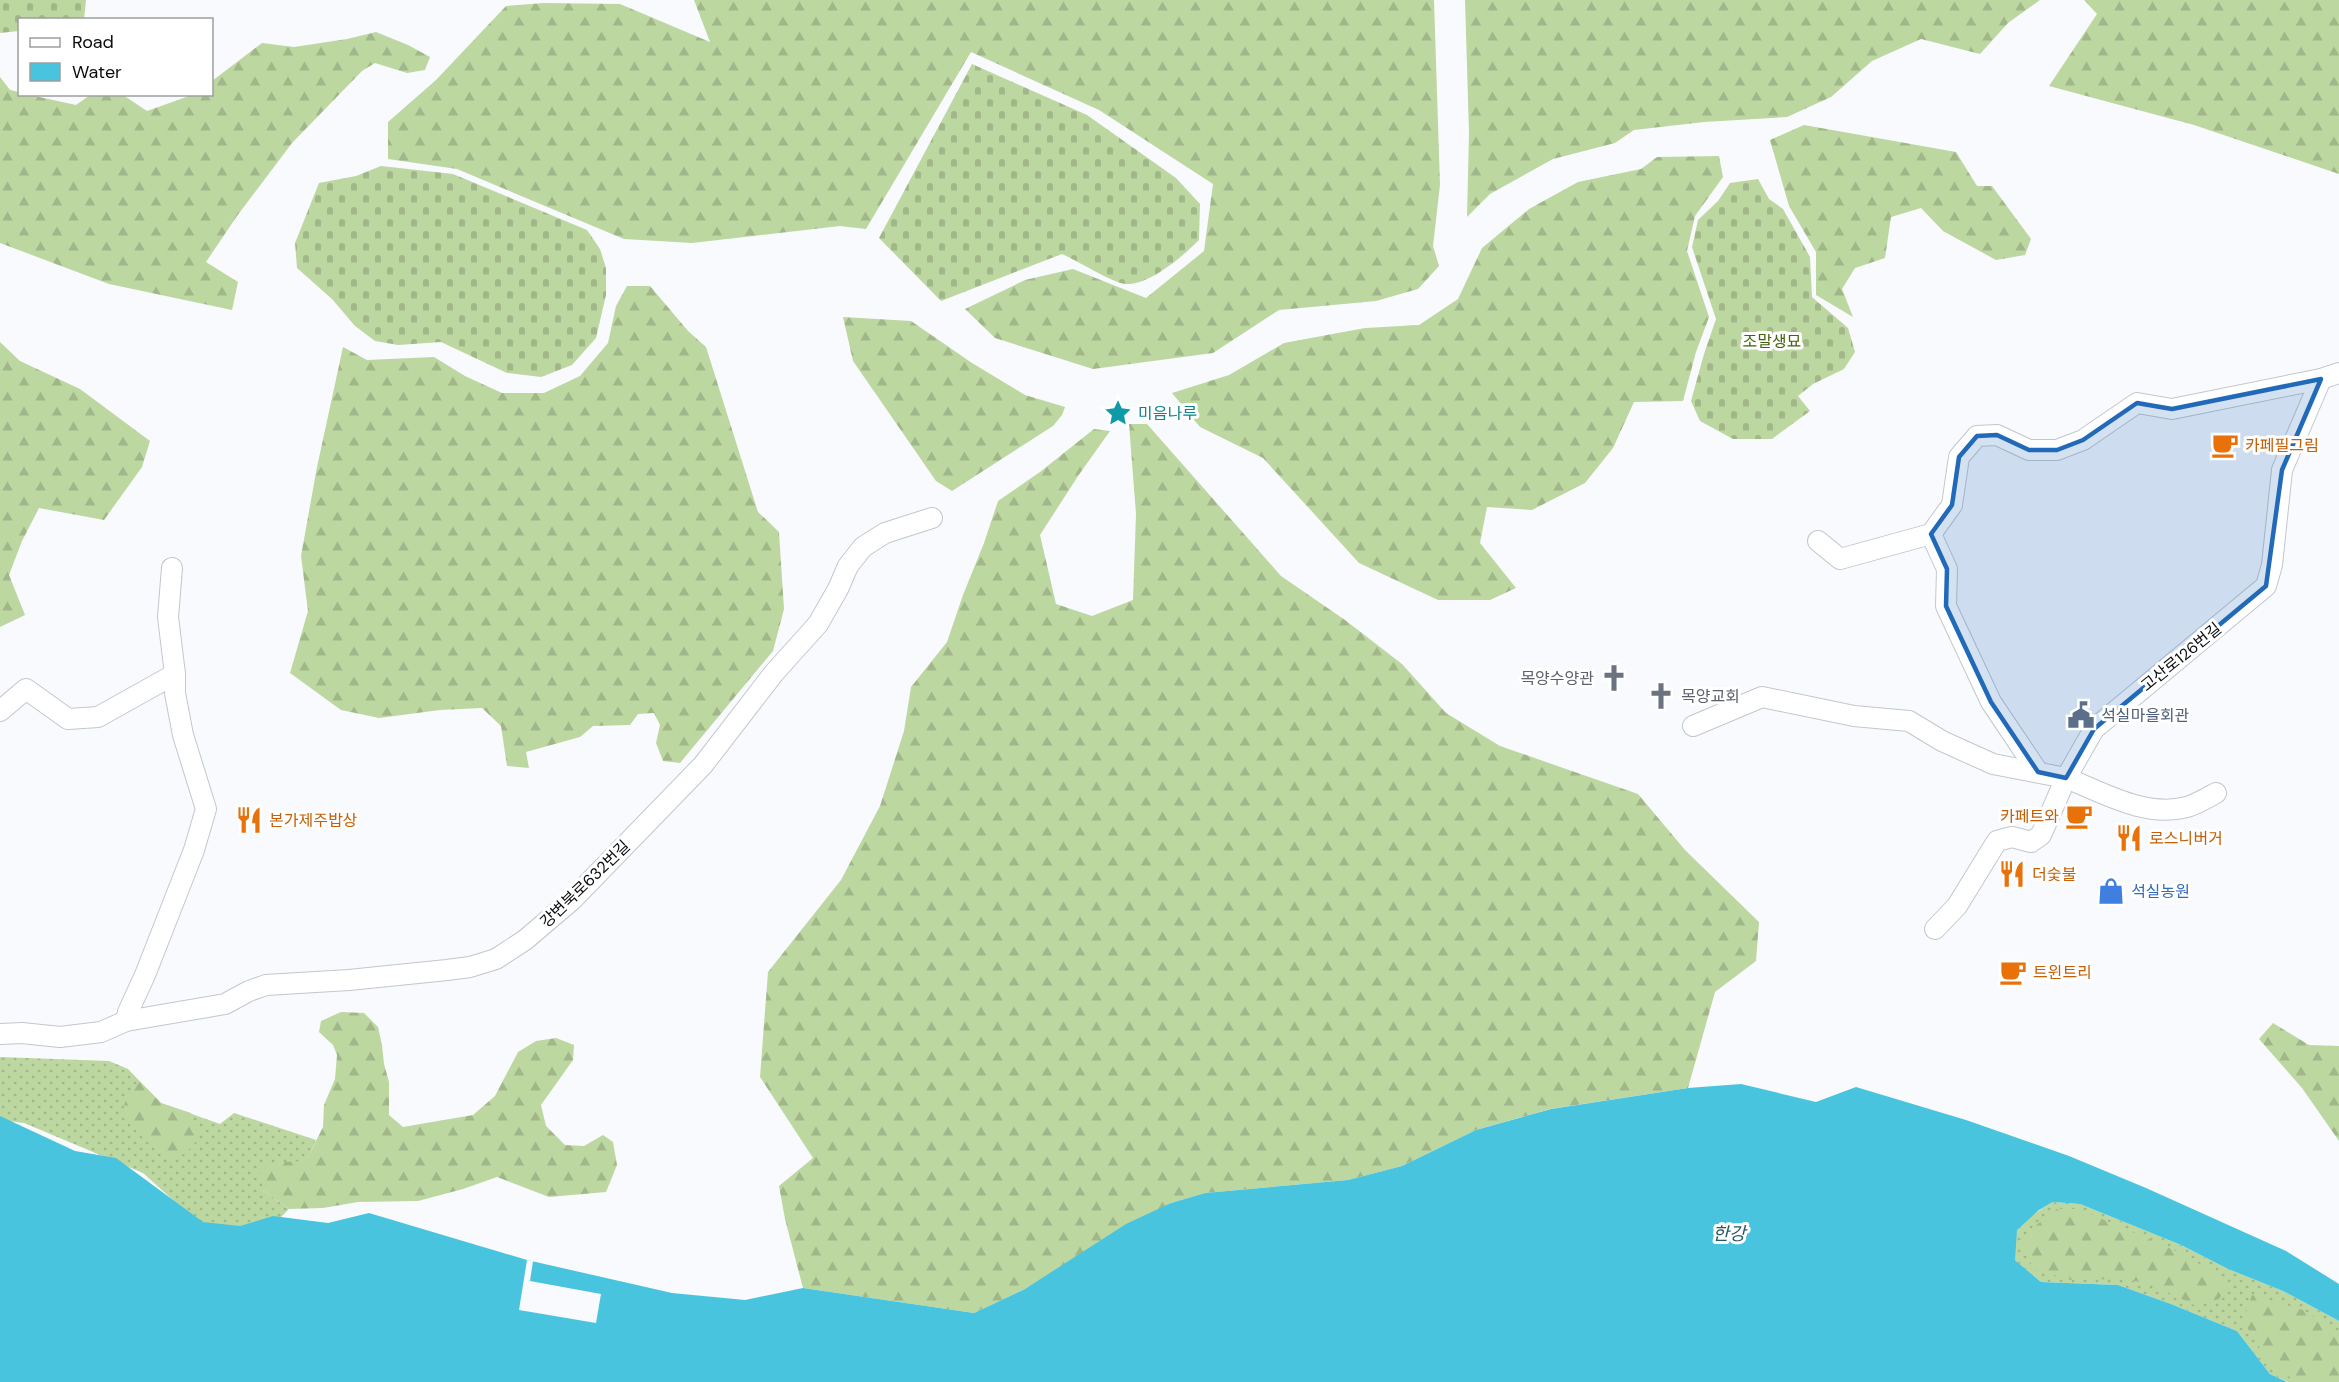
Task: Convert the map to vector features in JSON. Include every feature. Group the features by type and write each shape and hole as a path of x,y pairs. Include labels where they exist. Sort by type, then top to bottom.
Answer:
{"street":[{"path":"1818,541 1840,559 1931,534 1952,505 1959,457 1977,436 1997,435 2029,450 2057,450 2083,440 2137,403 2172,409 2330,376"},
{"name":"고산로126번길","path":"1935,929 1956,906 1997,841 2012,837 2031,842 2041,835 2066,778 2094,729 2266,586 2272,565 2282,471 2330,376"},
{"name":"강변북로632번길","path":"0,1034 22,1033 60,1037 101,1032 126,1022 225,1004 266,985 349,980 447,970 485,963 503,955 525,940 572,900 703,765 774,673 818,624 849,566 863,547 885,533 932,518"},
{"path":"1931,534 1947,569 1946,606 1991,702 2038,772"},
{"path":"126,1022 128,1012 194,850 206,809 183,735 175,693 168,617 172,568"},
{"path":"0,711 26,689 68,719 99,717 175,674"},
{"path":"1693,726 1762,698 1854,716 1909,721 1942,741 1993,764 2066,778 2150,810 2186,807 2216,793"}],"highlighted area":[{"path":"2321,379 2282,470 2266,586 2094,729 2066,778 2038,772 1991,702 1946,606 1947,569 1931,534 1952,505 1959,457 1977,436 1997,435 2029,450 2057,450 2083,440 2137,403 2172,409"}],"green space":[{"path":"0,0 86,0 84,18 18,18 18,31 0,33"},
{"path":"694,0 1434,0 1440,185 1433,246 1439,266 1418,289 1376,301 1279,310 1213,353 1093,369 995,338 965,309 1025,280 1073,269 1146,298 1204,251 1213,184 1099,110 971,52 866,229 840,226 692,243 624,239 457,169 388,159 388,122 436,80 506,6 544,3 620,4 710,42"},
{"path":"1465,0 2040,0 2008,23 1980,54 1921,39 1872,61 1831,97 1787,117 1704,122 1634,130 1615,143 1553,159 1490,194 1467,217 1469,133"},
{"path":"2084,0 2339,0 2339,174 2194,125 2049,86 2097,14"},
{"path":"376,32 430,57 425,70 407,73 375,63 362,71 292,143 237,216 206,262 238,282 232,310 109,284 0,243 0,77 10,90 18,92 18,96 35,96 76,105 89,96 124,96 147,111 189,96 213,96 213,80 262,43 294,47"},
{"path":"972,64 1087,115 1176,178 1200,204 1199,240 1165,269 1134,283 1119,283 1062,254 941,301 879,238"},
{"path":"1804,125 1956,152 1977,186 1992,186 2031,239 2025,255 1996,260 1943,231 1921,208 1891,217 1885,258 1855,268 1842,289 1853,317 1816,295 1816,252 1789,206 1770,140"},
{"path":"1719,156 1723,177 1695,216 1687,251 1709,317 1696,352 1683,401 1634,402 1613,448 1585,483 1532,510 1487,507 1480,543 1516,588 1490,600 1438,600 1359,563 1263,458 1200,427 1172,393 1229,375 1284,343 1365,328 1419,325 1458,299 1482,248 1529,209 1578,182 1641,169 1657,157"},
{"path":"381,166 453,174 587,230 600,249 606,268 606,295 596,338 572,365 541,377 507,373 441,342 398,345 375,341 355,326 332,299 297,268 295,243 319,183 356,176"},
{"name":"조말생묘","path":"1758,179 1769,199 1783,209 1810,257 1812,297 1848,328 1855,352 1844,369 1813,384 1798,396 1810,411 1772,439 1733,439 1700,421 1691,401 1716,319 1692,247 1698,220 1718,201 1730,183"},
{"path":"627,286 650,286 688,331 706,347 758,512 779,532 784,609 773,651 680,763 663,761 656,743 660,725 654,713 638,714 630,725 593,726 580,737 526,752 529,768 507,766 501,726 482,708 440,710 379,718 341,710 290,673 308,611 301,556 317,467 343,347 367,360 434,357 465,376 502,393 544,393 580,376 608,343 616,306"},
{"path":"843,317 911,321 972,363 1025,395 1065,407 1062,415 1053,426 952,491 936,481 853,361"},
{"path":"0,342 20,361 80,389 150,441 142,467 104,520 39,508 22,541 9,575 25,615 0,627"},
{"path":"1129,424 1147,424 1281,576 1345,620 1402,664 1446,713 1500,746 1638,794 1685,850 1759,922 1756,961 1715,992 1688,1088 1550,1109 1476,1130 1402,1166 1348,1180 1205,1193 1171,1203 1025,1289 974,1313 803,1288 779,1186 813,1158 760,1077 768,972 841,880 880,806 904,731 911,687 947,642 998,501 1040,472 1094,429 1110,431 1040,535 1056,604 1092,616 1133,600 1136,514"},
{"path":"341,1012 364,1013 378,1027 389,1082 389,1115 403,1127 473,1115 495,1096 518,1052 536,1041 556,1038 574,1045 573,1060 541,1105 546,1126 565,1145 584,1146 603,1135 613,1142 617,1165 606,1192 549,1197 497,1177 418,1201 358,1202 323,1208 289,1209 263,1190 259,1166 306,1161 323,1127 324,1105 335,1079 337,1055 333,1045 319,1032 321,1021"},
{"path":"2273,1023 2309,1045 2339,1046 2339,1141 2302,1088 2259,1039"},
{"path":"0,1057 109,1061 128,1069 161,1103 220,1124 234,1113 316,1140 306,1162 283,1162 263,1190 289,1209 261,1237 204,1228 143,1173 24,1123 0,1120"},
{"path":"140,1082 161,1103 191,1113 199,1138 185,1154 168,1157 146,1141 123,1117 127,1097"},
{"path":"2053,1202 2080,1204 2181,1245 2228,1269 2283,1291 2339,1321 2339,1382 2288,1382 2270,1374 2237,1331 2118,1285 2041,1282 2015,1260 2015,1234 2022,1223"},
{"path":"2057,1209 2079,1209 2178,1252 2219,1275 2228,1286 2219,1299 2196,1306 2151,1284 2124,1279 2071,1280 2034,1269 2022,1247 2034,1227"},
{"path":"2252,1295 2303,1310 2339,1332 2339,1382 2295,1380 2276,1368 2261,1350 2243,1321"}],"water":[{"name":"한강","path":"1741,1084 1816,1102 1856,1087 1966,1120 2069,1156 2286,1251 2339,1284 2339,1321 2283,1291 2228,1269 2181,1245 2080,1204 2053,1202 2039,1210 2017,1230 2015,1260 2041,1282 2118,1285 2171,1304 2237,1331 2270,1374 2287,1382 0,1382 0,1116 75,1151 116,1158 203,1222 240,1226 273,1216 328,1223 369,1213 527,1260 672,1293 745,1300 803,1288 974,1313 1025,1289 1126,1224 1171,1203 1205,1193 1348,1180 1402,1166 1476,1130 1551,1109 1688,1088"}],"pier":[{"path":"527,1260 533,1261 530,1281 601,1294 596,1323 519,1310"}],"place":[{"name":"미음나루","path":"1118,413"},
{"name":"카페필그림","path":"2225,445"},
{"name":"목양수양관","path":"1614,678"},
{"name":"목양교회","path":"1661,696"},
{"name":"석실마을회관","path":"2081,715"},
{"name":"카페트와","path":"2079,816"},
{"name":"본가제주밥상","path":"249,820"},
{"name":"로스니버거","path":"2129,838"},
{"name":"더숯불","path":"2012,874"},
{"name":"석실농원","path":"2111,891"},
{"name":"트윈트리","path":"2013,972"}]}
